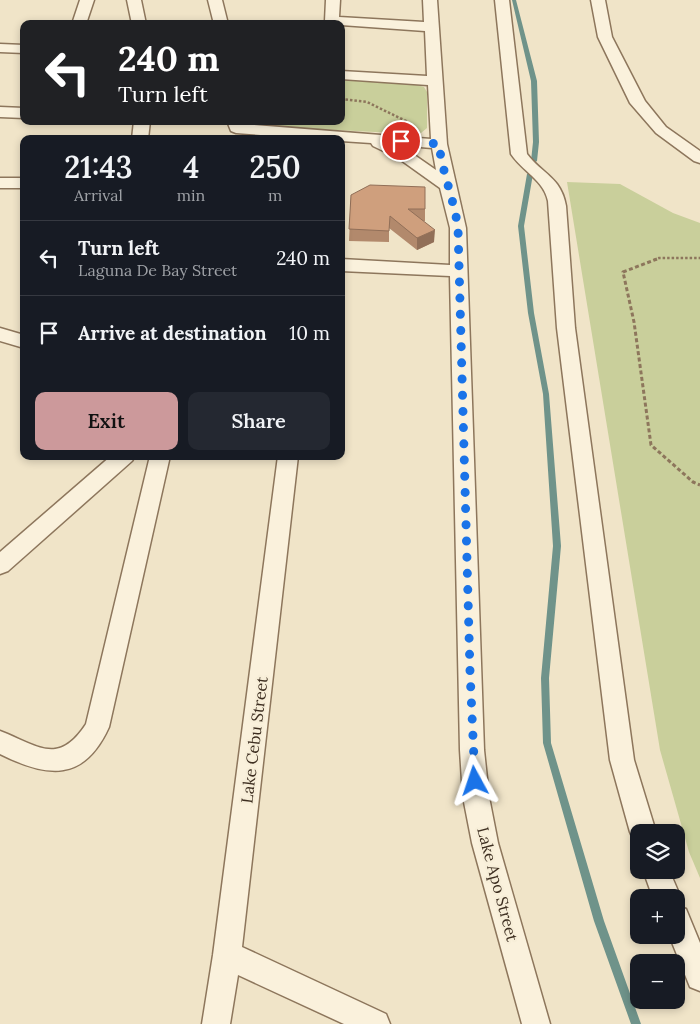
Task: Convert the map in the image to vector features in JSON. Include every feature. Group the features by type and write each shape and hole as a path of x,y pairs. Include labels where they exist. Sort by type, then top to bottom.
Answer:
{"street":[{"path":"80,20 87,0"},
{"path":"134,0 138,20"},
{"path":"216,0 220,20"},
{"path":"332,20 333,0"},
{"name":"Lake Apo Street","path":"430,0 430,28 439,144 458,228 472,750 476,797 485,843 536,1024"},
{"path":"502,0 520,154 523,161 549,183 554,190 558,208 566,328 622,760 641,824"},
{"path":"598,0 605,36 638,103 661,130 700,158"},
{"path":"345,22 430,28"},
{"path":"0,48 20,49"},
{"path":"345,75 434,81"},
{"path":"0,112 20,113"},
{"path":"236,125 236,128 328,135"},
{"path":"345,136 439,144"},
{"path":"368,138 404,155 449,186"},
{"path":"0,183 20,183"},
{"path":"345,265 459,271"},
{"path":"0,334 20,341"},
{"path":"0,565 120,460"},
{"path":"0,742 34,759 52,762 72,756 89,744 97,727 159,460"},
{"name":"Lake Cebu Street","path":"216,1024 227,955 288,460"},
{"path":"685,941 700,977"},
{"path":"227,955 376,1024"}],"path":[{"path":"345,99 367,102 408,122"},
{"path":"700,258 659,258 623,272 634,322 651,445 693,482 700,485"}],"green space":[{"path":"345,80 414,84 424,87 427,92 427,128 421,133 258,125 345,125"},
{"path":"567,182 620,184 673,213 700,223 700,878 689,852 685,838 685,824 681,824 660,750"}],"building":[{"path":"370,185 425,187 425,209 408,209 435,230 417,238 390,216 389,231 349,229 351,195"}],"waterway":[{"path":"514,0 534,81 536,142 534,161"},
{"path":"530,174 521,226 531,313 546,394 557,546 545,678 547,743 599,921 636,1024"}],"route":[{"path":"401,141 439,144 458,228 472,750 475,781"}]}
